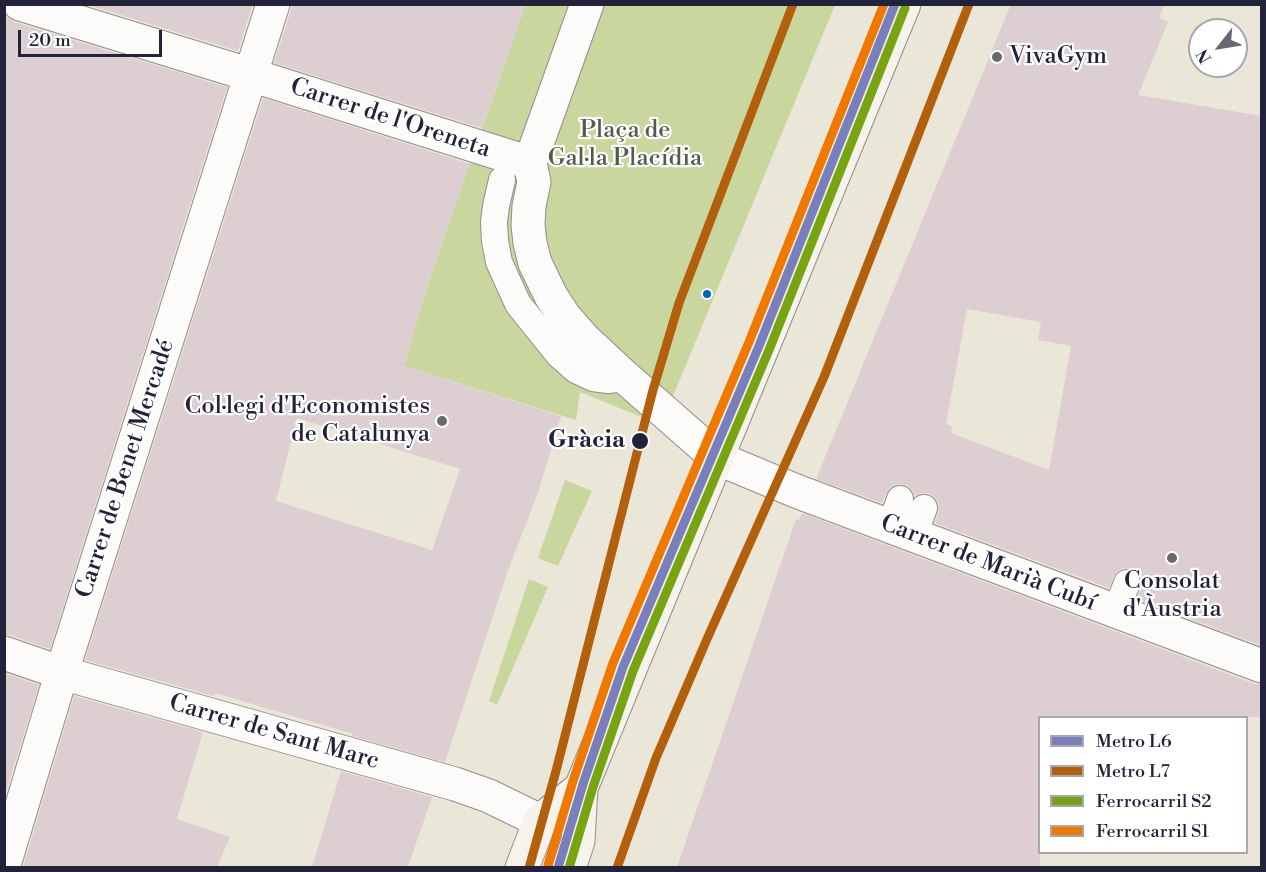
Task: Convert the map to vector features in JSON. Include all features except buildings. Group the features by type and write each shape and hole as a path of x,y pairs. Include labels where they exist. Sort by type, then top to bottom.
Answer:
{"main road":[{"path":"569,867 578,841 581,788 904,4"},
{"path":"522,867 540,821 581,788"}],"street":[{"name":"Carrer de l'Oreneta","path":"20,4 530,163"},
{"name":"Carrer de Benet Mercadé","path":"4,865 62,673 273,4"},
{"path":"587,4 530,163 534,182 528,225 535,263 551,296 583,338 717,458"},
{"name":"Carrer de Marià Cubí","path":"717,458 779,484 907,518 1121,597 1262,666"},
{"name":"Carrer de Sant Marc","path":"4,653 62,673 454,784 489,796 540,821"}],"lane":[{"path":"502,180 494,222 495,242 499,262 518,304 559,355 576,370 593,378 608,380 626,378"}],"green space":[{"name":"Plaça de Gal·la Placídia","path":"525,5 835,5 661,425 580,392 576,420 404,366 428,284"},
{"path":"565,480 592,491 558,566 538,558"},
{"path":"529,579 548,587 497,705 489,701"}],"metro line":[{"name":"L7","path":"529,868 653,390 679,303 793,4"},
{"name":"L6","path":"558,868 583,784 623,667 759,346 895,4"},
{"name":"L7","path":"617,868 656,758 824,377 969,4"}],"rail line":[{"name":"S1","path":"548,865 573,781 613,663 749,342 884,4"},
{"name":"S2","path":"569,868 593,787 633,671 769,350 905,8"}],"place":[{"name":"VivaGym","path":"997,57"},
{"name":"Col·legi d'Economistes de Catalunya","path":"442,421"},
{"name":"Gràcia","path":"640,441"},
{"name":"Consolat d'Àustria","path":"1172,558"}]}
